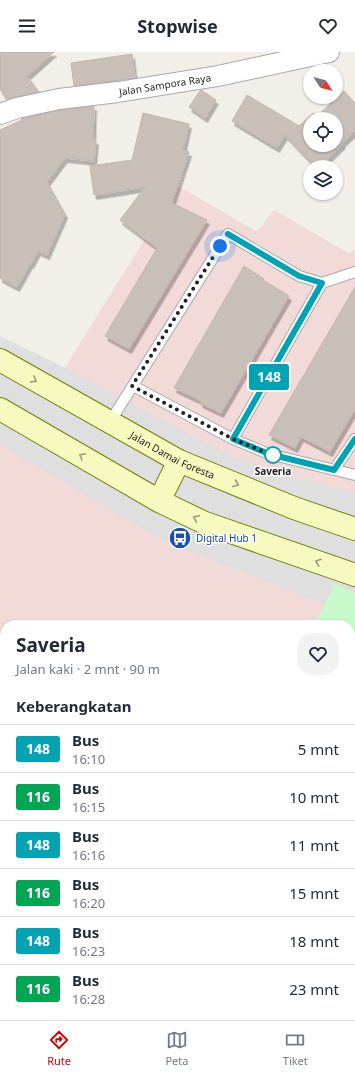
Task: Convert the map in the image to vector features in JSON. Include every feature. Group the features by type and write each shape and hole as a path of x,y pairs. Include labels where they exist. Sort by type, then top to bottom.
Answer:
{"main road":[{"name":"Jalan Damai Foresta","path":"0,360 179,461 294,508 355,529"},
{"path":"0,409 159,501 205,523 355,575"},
{"path":"159,501 179,461"}],"street":[{"name":"Jalan Sampora Raya","path":"0,114 17,108 59,99 118,92 218,76 329,52"}],"lane":[{"path":"110,422 228,234 299,276 322,283 355,272"},
{"path":"233,439 322,283"},
{"path":"132,386 233,439 269,454 355,475"},
{"path":"334,470 355,439"}],"shaded area":[{"path":"178,186 257,232 274,210 348,253 355,250 355,620 0,620 0,336 65,368"},
{"path":"178,186 257,232 274,210 348,253 355,250 355,493 279,472 229,455 65,368"},
{"path":"0,445 166,542 355,616 355,620 0,620"}],"green space":[{"path":"335,584 355,593 355,620 317,620"}],"building":[{"path":"0,52 54,52 27,76 39,92 7,99 0,89"},
{"path":"132,54 135,78 74,86 71,63"},
{"path":"201,90 216,100 205,118 189,107"},
{"path":"344,91 355,103 355,131 343,142 343,112 321,112 330,104 343,104"},
{"path":"247,95 299,126 303,122 303,152 335,152 326,160 309,160 285,135 277,148 232,121"},
{"path":"94,106 93,140 96,140 94,161 65,158 47,182 65,214 47,255 38,251 17,287 0,278 0,130 22,120 21,119 61,110"},
{"path":"143,113 189,124 183,150 189,152 172,203 207,220 129,349 105,336 157,248 120,220 145,187 94,195 90,166 132,160"},
{"path":"244,266 289,296 221,413 200,403 201,401 174,388"},
{"path":"355,287 355,409 330,452 301,437 295,448 269,435"}],"bus line":[{"name":"148","path":"228,234 299,276 322,283 233,439 269,454 334,470 355,439"}],"place":[{"name":"Saveria","path":"273,455"},
{"name":"Digital Hub 1","path":"180,538"}],"route":[{"path":"220,246 132,386 233,439 273,455"}]}
